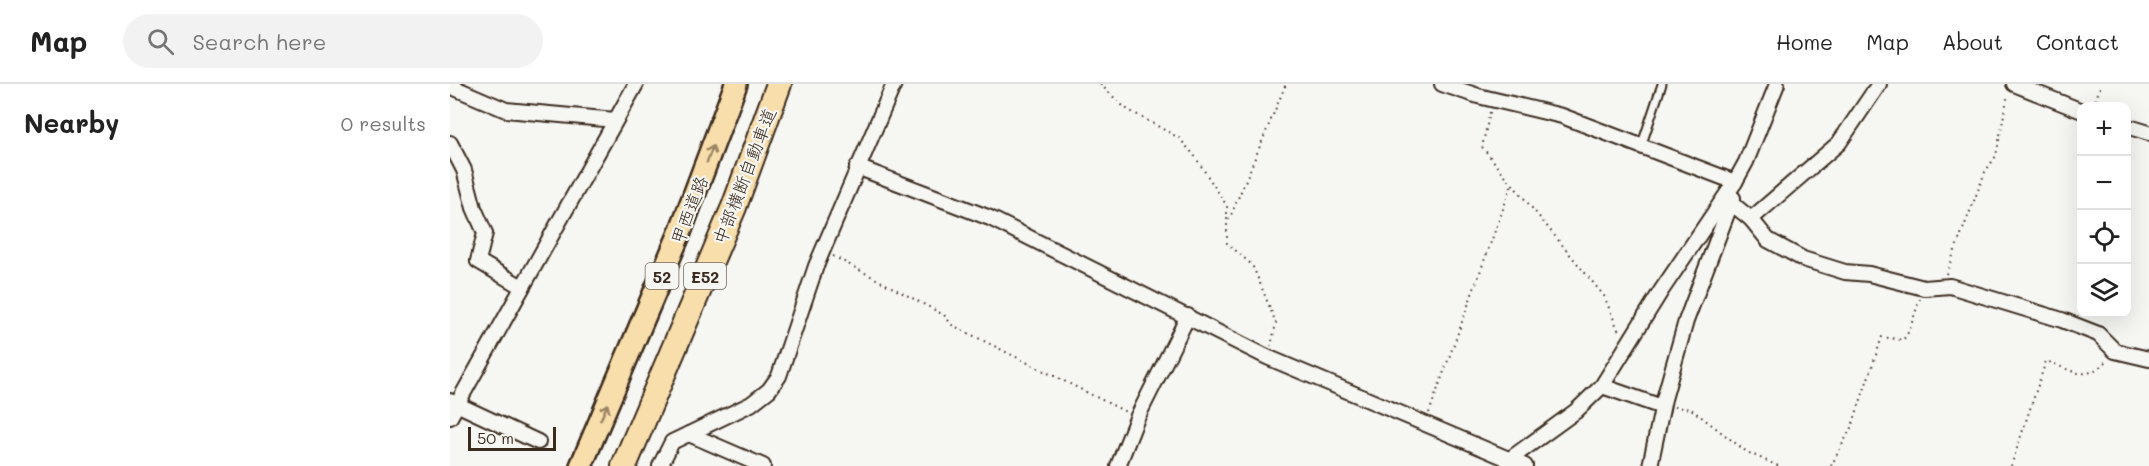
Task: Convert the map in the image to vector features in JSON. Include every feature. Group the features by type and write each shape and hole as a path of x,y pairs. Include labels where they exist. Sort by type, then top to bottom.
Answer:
{"highway":[{"name":"甲西道路","path":"580,466 679,236 736,84"},
{"name":"中部横断自動車道","path":"614,466 725,203 768,84"},
{"name":"中部横断自動車道","path":"624,466 730,217 779,84"},
{"path":"634,466 724,254 787,84"}],"street":[{"path":"537,442 452,407 636,84"},
{"path":"660,466 672,442 751,404 769,390 779,376 823,251 894,84"},
{"path":"1442,84 1493,100 1562,116 1642,144 1735,182"},
{"path":"1509,463 1576,411 1602,386 1625,346 1728,201 1777,84"},
{"path":"1751,219 1839,143 1879,84"},
{"path":"2012,84 2077,109"},
{"path":"450,86 506,110 615,120"},
{"path":"2131,127 2149,133"},
{"path":"450,143 464,170 474,208 485,233 478,261 522,287"},
{"path":"1650,466 1662,406 1686,321 1735,182 1746,162"},
{"path":"857,167 990,218 1267,357 1425,424 1509,463 1525,466"},
{"path":"1728,201 1751,219 1768,240 1803,259 1845,272 1869,274 1924,288 1945,286 2062,320 2098,334 2115,351 2149,359"},
{"path":"1118,466 1137,418 1188,316"},
{"path":"1602,386 1662,406"},
{"path":"690,434 762,466"}],"lane":[{"path":"1642,144 1662,84"}],"path":[{"path":"1100,84 1125,108 1179,138 1194,154 1227,206 1227,243 1252,265 1276,323 1267,357"},
{"path":"1228,222 1286,84"},
{"path":"1945,286 1945,277 1985,172 1996,156 2012,84"},
{"path":"2095,102 2101,84"},
{"path":"1493,100 1482,147 1604,296 1625,346"},
{"path":"1425,424 1512,184"},
{"path":"823,251 944,315 952,325 1137,418"},
{"path":"1831,466 1852,426 1882,337 1903,340 1909,331 1924,288"},
{"path":"2011,466 2046,361 2078,374 2088,374 2096,372 2115,351"},
{"path":"1662,406 1691,409 1747,452 1778,466"}]}
